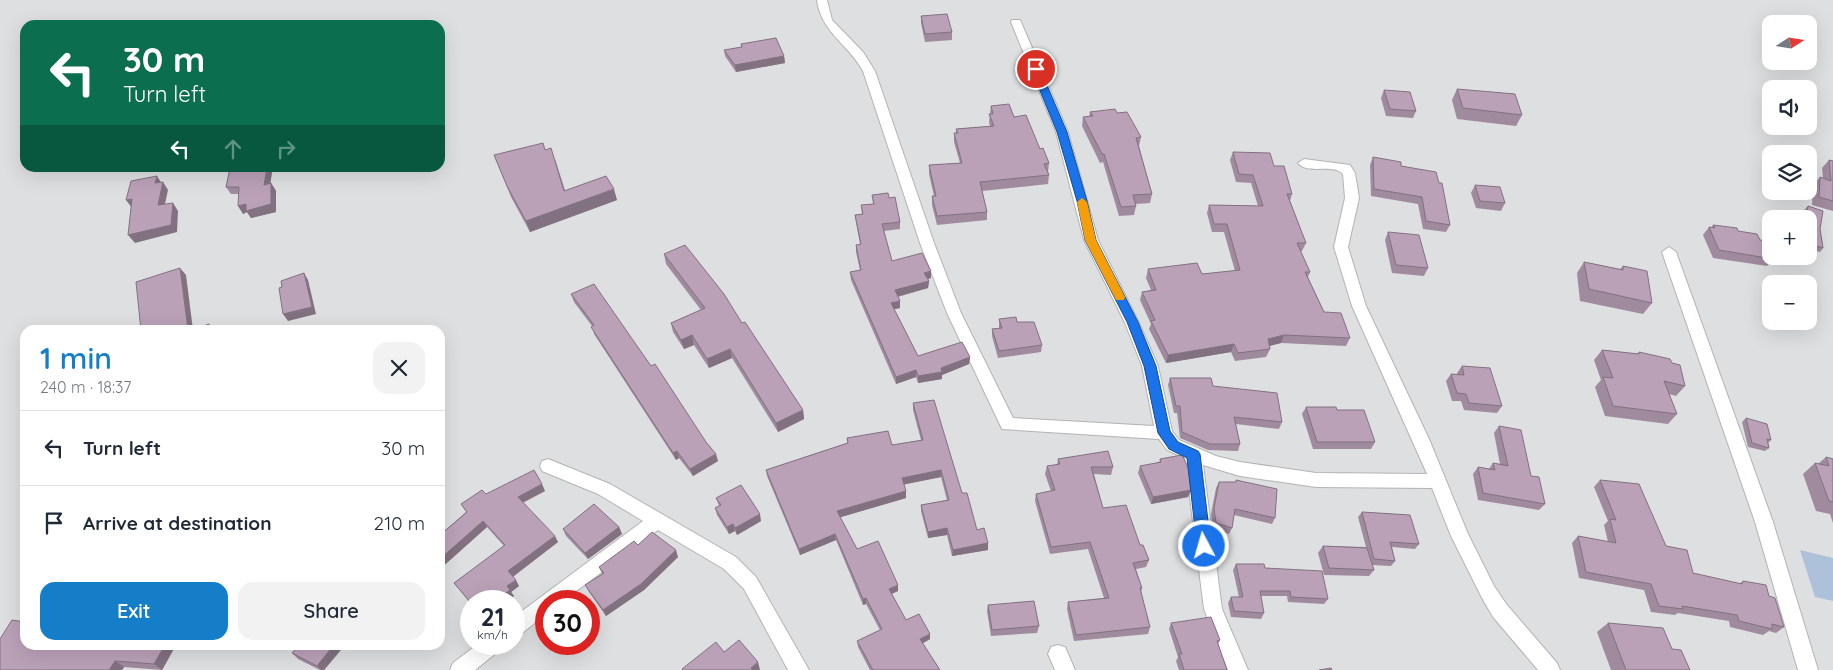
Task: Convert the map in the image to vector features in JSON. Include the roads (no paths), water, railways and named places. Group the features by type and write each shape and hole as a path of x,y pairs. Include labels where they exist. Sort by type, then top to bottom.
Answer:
{"street":[{"path":"822,0 827,21 859,54 869,71 927,243 954,313 993,390 1006,422 1014,426 1164,433"},
{"path":"1016,22 1062,132 1091,240 1132,322 1150,366 1164,433 1173,445 1193,454 1240,469 1316,480 1438,481"},
{"path":"1304,163 1337,166 1345,168 1349,173 1352,198 1342,247 1351,287 1438,481 1460,536 1488,592 1500,611 1550,670"},
{"path":"1669,252 1764,522 1808,670"},
{"path":"1193,454 1214,609 1238,670"},
{"path":"548,466 604,489 730,563 750,583 799,670"},
{"path":"564,590 657,520"},
{"path":"525,620 535,612"},
{"path":"460,670 479,655"}],"water":[{"path":"1800,550 1833,558 1833,601 1815,597"}]}
